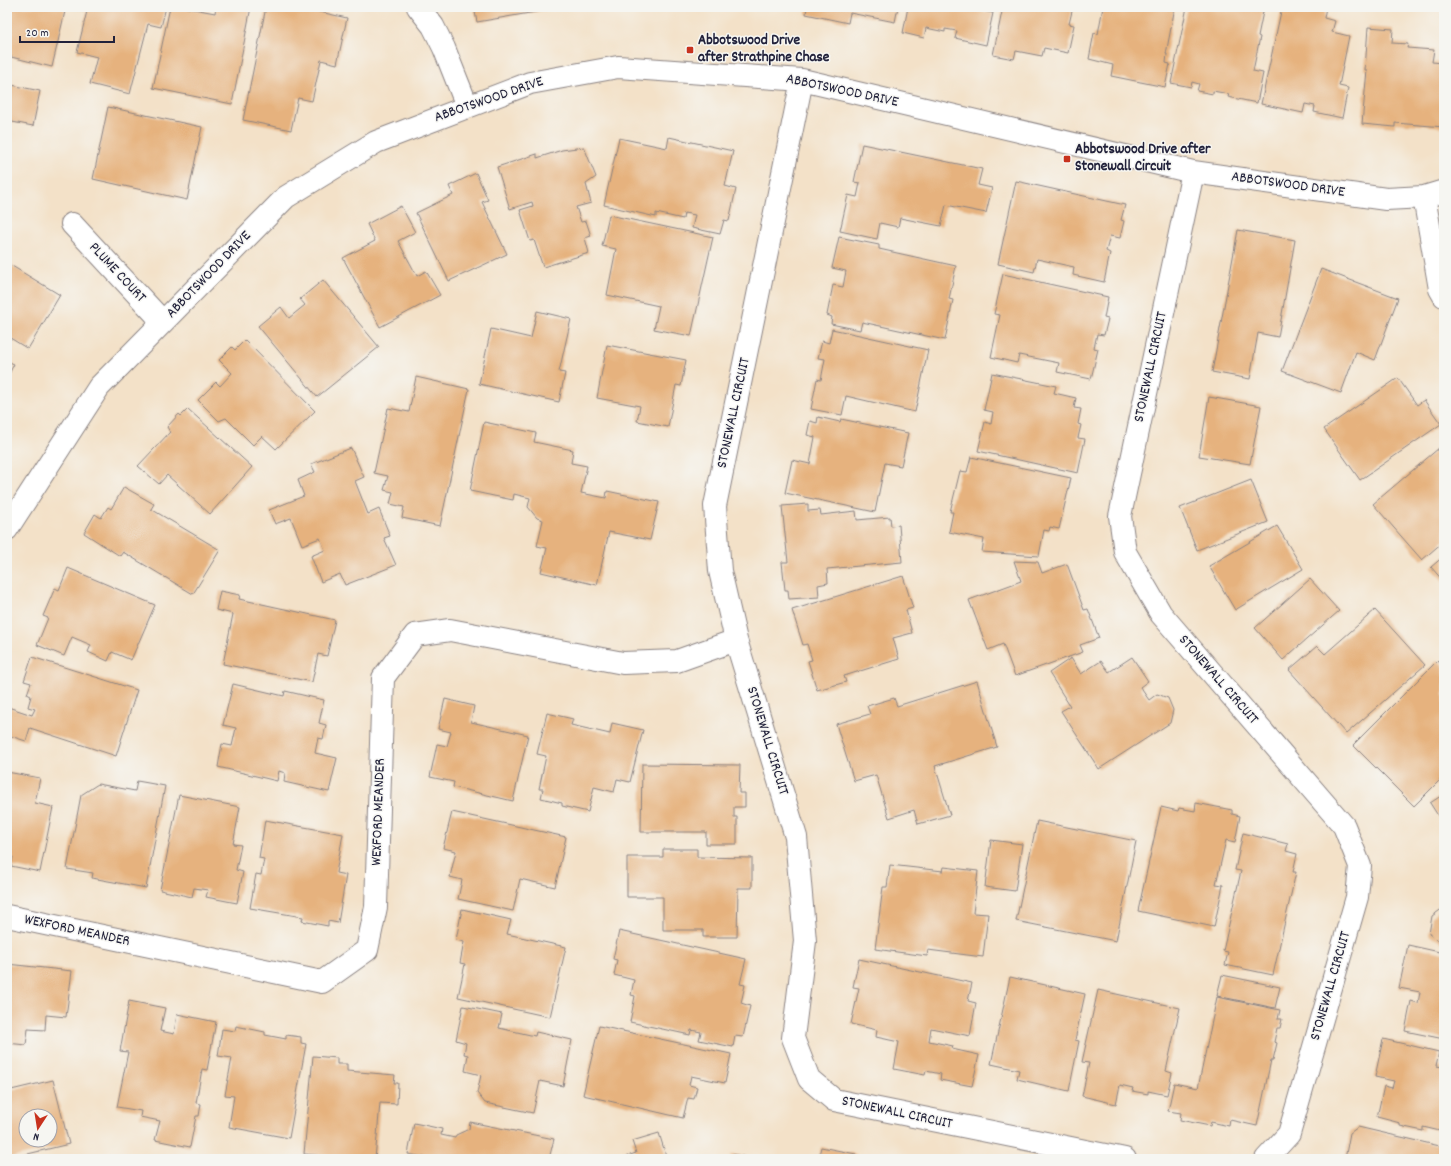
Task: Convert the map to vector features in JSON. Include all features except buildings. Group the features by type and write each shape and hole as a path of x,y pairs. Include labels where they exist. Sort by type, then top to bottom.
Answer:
{"street":[{"path":"418,7 433,26 444,48 467,106"},
{"name":"ABBOTSWOOD DRIVE","path":"7,526 99,387 286,197 376,142 530,83 618,67 802,80 1193,172 1386,198 1434,194"},
{"name":"STONEWALL CIRCUIT","path":"802,80 715,506 720,571 736,640 796,837 805,942 793,1038 809,1080 834,1100 1125,1159"},
{"name":"STONEWALL CIRCUIT","path":"1193,172 1120,516 1125,552 1161,614 1344,826 1360,866 1357,897 1289,1134 1266,1159"},
{"path":"1434,194 1440,289 1444,296"},
{"name":"PLUME COURT","path":"72,224 163,322"},
{"name":"WEXFORD MEANDER","path":"7,916 322,982 367,950 376,907 383,678 415,635 450,630 623,664 677,660 736,640"}],"place":[{"name":"Abbotswood Drive after Strathpine Chase","path":"690,50"},
{"name":"Abbotswood Drive after Stonewall Circuit","path":"1067,159"}]}
